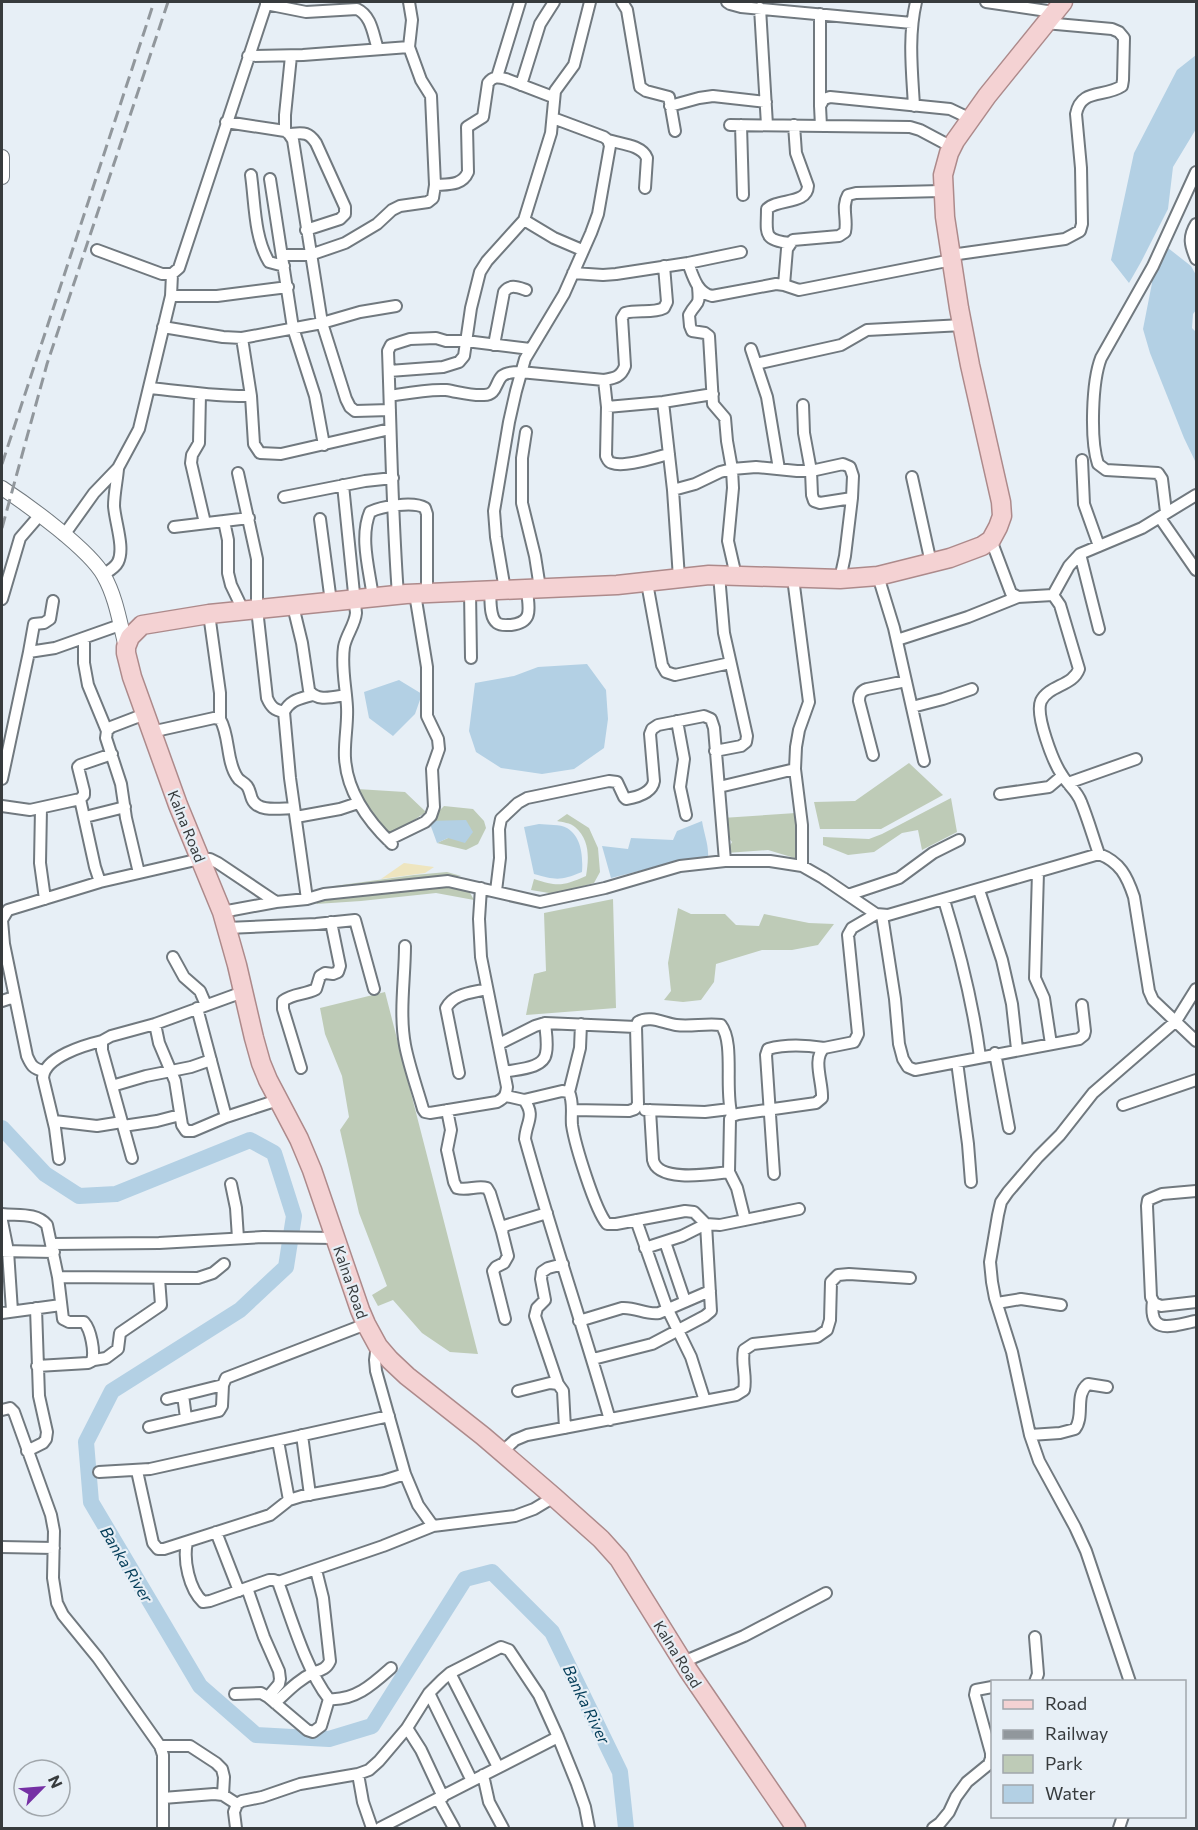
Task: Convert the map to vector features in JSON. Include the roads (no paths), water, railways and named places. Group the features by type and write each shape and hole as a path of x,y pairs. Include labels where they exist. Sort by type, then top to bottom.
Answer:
{"main road":[{"path":"126,647 130,637 142,625 209,614 414,594 617,585 728,575 840,579 878,576 969,551 991,540 1002,516 1001,502 963,325 942,191 943,175 952,147 971,119 1058,8"},
{"name":"Kalna Road","path":"126,647 132,677 151,732 224,920 261,1063 312,1170 366,1324 377,1344 407,1376 502,1452 601,1539 619,1559 683,1662 796,1828"}],"street":[{"path":"251,175 259,234 268,262 310,255 356,237 400,206 432,200 435,185 431,96 421,80 409,47 412,20 409,2"},
{"path":"497,77 520,2"},
{"path":"521,85 540,24 554,2"},
{"path":"389,371 443,367 459,362 465,356 471,308 480,272 524,220 551,133 553,97 558,85 574,65 590,2"},
{"path":"622,2 627,10 640,87 646,91 668,96 675,131"},
{"path":"727,2 741,7 912,23"},
{"path":"914,106 911,65 912,23 916,2"},
{"path":"688,263 704,295 712,296 776,284 799,290 951,257 1065,239 1080,231 1082,224 1081,168 1076,114 1080,100 1113,91 1122,86 1124,38 1119,32 1058,8 986,2"},
{"path":"97,250 162,273 172,274 179,268 266,3 306,12 357,9 364,12 368,19 378,49"},
{"path":"760,8 767,125"},
{"path":"820,14 821,126"},
{"path":"248,56 291,56 409,47"},
{"path":"291,56 285,114 287,133 293,140 295,149 322,323 350,407 355,411 390,410"},
{"path":"435,185 458,183 465,179 468,172 467,127 483,117 488,82 492,78 497,77 553,97"},
{"path":"670,106 713,96 766,102"},
{"path":"820,106 824,99 830,97 950,110 971,119"},
{"path":"553,118 608,140 638,148 645,153 647,158 645,188"},
{"path":"226,122 287,133 305,133 311,136 345,207 345,214 340,219 306,230"},
{"path":"743,195 736,125 910,127 931,135 952,147"},
{"path":"790,243 776,242 769,237 767,209 777,203 803,197 808,192 796,153 794,125"},
{"path":"526,432 522,458 522,503 536,556 534,588 526,620 521,624 503,626 496,623 492,615 498,590 494,511 509,422 520,372 530,349 564,294 598,214 610,146 608,140"},
{"path":"2,157 2,177"},
{"path":"1197,172 1152,266 1097,367 1093,415 1098,464 1106,470 1158,473 1162,479 1163,515 1197,570"},
{"path":"270,179 293,328 315,396 324,445"},
{"path":"784,285 787,249 790,243 796,239 838,236 845,232 847,225 844,202 848,195 942,191"},
{"path":"524,220 554,238 582,250"},
{"path":"1197,224 1190,235 1190,242 1197,259"},
{"path":"573,273 603,275 688,263 741,252"},
{"path":"390,396 445,390 484,396 496,389 502,376 520,372 604,380 616,378 625,366 622,318 625,313 631,311 658,311 664,308 666,302 664,266"},
{"path":"64,535 94,493 118,468 139,429 171,296 172,274"},
{"path":"494,345 504,292 512,286 526,290"},
{"path":"171,296 217,296 288,287"},
{"path":"698,287 699,300 689,315 690,326 692,331 709,336 713,404 725,418 726,441 732,469 733,488 724,633 747,736 746,742 741,746 715,750"},
{"path":"163,327 242,338 396,306"},
{"path":"756,364 841,345 867,330 963,325"},
{"path":"242,338 251,396 254,444 260,453 281,454 390,429"},
{"path":"343,485 356,612 355,621 345,644 343,660 347,732 345,757 348,776 362,810 390,842 425,822 431,816 434,807 432,770 440,748 438,738 427,716 427,668 414,594 393,506 388,351 391,345 397,342 425,338 530,349"},
{"path":"751,349 770,410 779,469"},
{"path":"604,380 607,407 606,456 609,462 614,464 639,462 669,454"},
{"path":"149,388 227,397 251,396"},
{"path":"200,394 199,443 192,455 191,463 205,523"},
{"path":"607,407 663,402 713,394"},
{"path":"663,402 673,490 679,578"},
{"path":"803,405 804,433 814,501 820,503 852,498"},
{"path":"1082,460 1084,504 1099,546"},
{"path":"673,490 732,469 756,467 811,471 843,464 850,467 853,476 852,498 840,579"},
{"path":"104,574 114,568 120,552 114,509 118,468"},
{"path":"238,473 257,559 250,610 267,698 271,706 284,712"},
{"path":"284,497 393,477"},
{"path":"912,477 931,563"},
{"name":"Kalna Road","path":"2,488 64,535 93,560 104,574 117,609 126,647"},
{"path":"1053,595 1069,566 1080,554 1142,528 1197,495"},
{"path":"373,598 366,544 367,518 370,512 376,509 393,506 420,505 425,508 427,514 414,594"},
{"path":"2,599 20,538 39,516"},
{"path":"174,527 249,518"},
{"path":"320,519 331,602"},
{"path":"224,521 228,540 228,573 231,585 250,610"},
{"path":"991,540 1011,593 1018,597"},
{"path":"1080,554 1099,629"},
{"path":"878,576 897,640 924,761"},
{"path":"794,578 809,702 798,739 795,769 802,825 802,866"},
{"path":"647,583 662,665 666,672 675,675 730,663"},
{"path":"470,591 471,658"},
{"path":"897,640 968,617 1018,597 1053,595"},
{"path":"1053,595 1060,605 1079,669 1072,678 1047,693 1041,702 1040,715 1053,759 1081,800 1099,855"},
{"path":"2,779 34,624 44,623 50,619 52,601"},
{"path":"293,606 302,643 309,690 318,698 346,695"},
{"path":"117,609 142,625"},
{"path":"209,614 220,693 220,719 234,771 238,779 249,789 256,804 263,808 295,812 332,811 358,802"},
{"path":"29,652 55,648 120,626"},
{"path":"84,638 84,663 88,685 107,731 106,738 121,784 139,873"},
{"path":"873,755 859,695 861,691 867,689 906,681"},
{"path":"912,707 972,689"},
{"path":"308,899 295,812 284,712 288,704 294,700 312,695"},
{"path":"107,731 145,714"},
{"path":"496,891 501,819 518,803 527,798 609,781 617,782 624,797 627,798 649,791 654,781 650,734 652,729 658,724 704,716 711,719 714,728 725,861"},
{"path":"151,732 214,718 220,719"},
{"path":"677,721 684,759 680,787 686,815"},
{"path":"100,882 81,799 84,791 78,767 112,754"},
{"path":"1000,795 1049,787 1065,779 1136,759"},
{"path":"719,788 795,769"},
{"path":"2,806 25,810 81,799"},
{"path":"85,817 124,807"},
{"path":"41,808 40,863 45,899"},
{"path":"848,895 899,878 933,853 959,840"},
{"path":"774,1173 766,1055 768,1049 800,1045 824,1048 857,1040 848,935 852,928 879,914 904,912 1099,855 1117,864 1130,885 1134,897 1149,991 1153,1000 1197,1041"},
{"path":"44,1071 30,1065 4,944 2,920 4,914 11,909 100,882 200,859 218,863 276,902"},
{"path":"224,920 276,902 308,899 324,894 448,881 540,902 605,888 680,866 725,861 770,861 802,866 879,914 895,999 896,1029 903,1059 908,1067 915,1070 995,1053 1079,1039 1084,1035 1082,1005"},
{"path":"1038,872 1035,978 1044,998 1051,1044"},
{"path":"481,888 480,948 507,1087 506,1096"},
{"path":"979,890 1002,960 1012,1004 1017,1049"},
{"path":"944,900 963,962 980,1057"},
{"path":"224,920 332,922 355,920 374,989"},
{"path":"301,1068 283,1010 283,1001 290,995 310,992 316,988 320,976 325,973 338,972 340,966 332,922"},
{"path":"405,945 403,1005 405,1045 425,1112 497,1102 506,1096 524,1100 562,1091 569,1092"},
{"path":"173,957 184,977 200,991 211,1060 226,1118"},
{"path":"459,1073 446,1008 455,997 487,989"},
{"path":"1129,1680 1086,1551 1076,1527 1039,1461 1030,1435 1012,1352 992,1282 990,1262 1001,1202 1020,1177 1060,1135 1093,1093 1197,989"},
{"path":"59,1159 54,1121 43,1078 48,1066 73,1049 155,1024 243,992"},
{"path":"2,1001 14,997"},
{"path":"635,1110 638,1104 636,1027 638,1022 650,1018 676,1025 721,1025 725,1030 728,1051 728,1096 731,1113 729,1172 737,1188 745,1220"},
{"path":"499,1044 546,1023 636,1027"},
{"path":"504,1072 535,1066 544,1059 547,1052 546,1023"},
{"path":"155,1024 159,1043 172,1071 182,1125 186,1131 193,1131 278,1100"},
{"path":"581,1024 580,1048 569,1092 572,1099 572,1124 583,1164 604,1220 607,1224 611,1224 685,1211 694,1212 706,1224 711,1311 652,1344 593,1359"},
{"path":"102,1041 102,1050 132,1158"},
{"path":"572,1110 731,1113 820,1101 823,1095 818,1058 820,1051 824,1048"},
{"path":"995,1053 1009,1128"},
{"path":"112,1086 211,1060"},
{"path":"957,1062 971,1182"},
{"path":"1123,1105 1197,1080"},
{"path":"524,1100 529,1106 531,1116 525,1139 610,1420"},
{"path":"447,1110 451,1130 447,1150 453,1182 457,1188 465,1190 480,1186 486,1188 490,1193 502,1232 508,1256 507,1260 493,1271 505,1318"},
{"path":"651,1110 652,1160 659,1171 680,1175 729,1172"},
{"path":"54,1121 97,1126 151,1122 180,1115"},
{"path":"231,1184 236,1208 238,1238"},
{"path":"1197,1191 1162,1194 1148,1200 1147,1206 1151,1297 1161,1306 1197,1302"},
{"path":"645,1248 689,1233 706,1224 745,1220 799,1209"},
{"path":"502,1232 504,1226 547,1213"},
{"path":"2,1214 35,1216 47,1225 58,1277 62,1314 69,1322 86,1324 94,1360"},
{"path":"636,1220 667,1308 691,1357 705,1401"},
{"path":"2,1221 7,1312 61,1305"},
{"path":"5,1251 263,1237 336,1238"},
{"path":"665,1242 685,1301"},
{"path":"58,1277 198,1278 213,1273 224,1264"},
{"path":"562,1264 542,1272 545,1300 537,1308 535,1316 558,1384 563,1391 565,1428"},
{"path":"502,1452 515,1440 527,1435 736,1395 744,1390 746,1381 744,1350 753,1344 818,1337 827,1330 830,1320 831,1282 837,1275 910,1278"},
{"path":"37,1366 88,1363 114,1353 118,1349 120,1333 161,1305 159,1278"},
{"path":"579,1321 630,1307 650,1314 659,1313 710,1291"},
{"path":"997,1303 1022,1299 1061,1305"},
{"path":"1154,1301 1153,1316 1157,1325 1167,1327 1197,1321"},
{"path":"27,1451 43,1443 47,1432 41,1408 37,1366 36,1308"},
{"path":"149,1427 219,1411 222,1406 223,1385 226,1378 366,1324"},
{"path":"377,1344 376,1371 405,1474 418,1505 433,1527"},
{"path":"518,1391 550,1383 558,1384"},
{"path":"1030,1435 1060,1433 1075,1429 1080,1421 1083,1389 1088,1384 1107,1387"},
{"path":"166,1399 223,1385"},
{"path":"183,1395 186,1418"},
{"path":"2,1410 9,1408 14,1412 51,1515 54,1531 52,1578 60,1609 98,1658 160,1746 163,1755 163,1828"},
{"path":"99,1472 137,1471 389,1416"},
{"path":"302,1435 310,1495"},
{"path":"278,1441 289,1500"},
{"path":"137,1471 153,1543 158,1549 164,1550 270,1515 289,1500 383,1481 405,1474"},
{"path":"187,1542 185,1550 190,1577 198,1598 203,1602 269,1580 278,1582 316,1570 433,1527 515,1515 534,1509 554,1497"},
{"path":"216,1532 279,1671 279,1684 272,1700"},
{"path":"2,1547 54,1548"},
{"path":"272,1700 302,1679 328,1666 330,1661 323,1598 316,1570"},
{"path":"235,1694 261,1693 307,1730 313,1732 321,1726 329,1699 299,1640 278,1582"},
{"path":"683,1662 744,1636 826,1593"},
{"path":"1035,1637 1038,1674 1036,1680"},
{"path":"163,1798 214,1794 223,1795 237,1804 300,1784 369,1770 407,1728 429,1693 450,1673 504,1647 509,1650 539,1695 577,1784 589,1828"},
{"path":"329,1699 339,1700 360,1693 390,1668"},
{"path":"450,1673 498,1767"},
{"path":"933,1828 949,1812 967,1782 989,1764 991,1753 975,1695 979,1688 991,1687"},
{"path":"429,1693 472,1781"},
{"path":"407,1728 421,1750 454,1828"},
{"path":"380,1828 558,1737"},
{"path":"160,1746 190,1746 216,1763 222,1769 224,1777 223,1795"},
{"path":"358,1774 363,1802 372,1828"},
{"path":"483,1775 489,1802 503,1828"},
{"path":"236,1828 234,1812 237,1804"}],"water":[{"path":"1196,55 1196,129 1173,167 1168,209 1129,283 1111,260 1134,153 1177,70"},
{"path":"1168,248 1191,266 1196,275 1196,310 1193,314 1192,328 1196,332 1196,463 1150,353 1143,329 1152,283 1151,274"},
{"path":"587,664 606,690 608,719 604,748 574,769 542,774 501,768 476,752 469,731 475,683 514,676 538,667"},
{"path":"399,680 422,694 415,714 393,736 369,718 364,692"},
{"path":"466,820 473,832 465,843 448,838 437,843 429,821"},
{"path":"702,821 708,858 683,860 611,878 602,846 628,849 631,838 673,840 677,831"},
{"path":"539,824 561,826 572,832 579,842 582,872 558,879 534,874 524,827"}],"waterway":[{"name":"Banka River","path":"2,1128 45,1174 79,1196 116,1194 250,1140 274,1153 294,1216 286,1267 240,1310 112,1391 86,1442 91,1502 200,1686 256,1735 329,1739 372,1726 465,1579 492,1572 552,1632 620,1772 626,1828"}],"railway":[{"path":"2,464 154,2"},
{"path":"2,528 47,364 168,2"}]}
